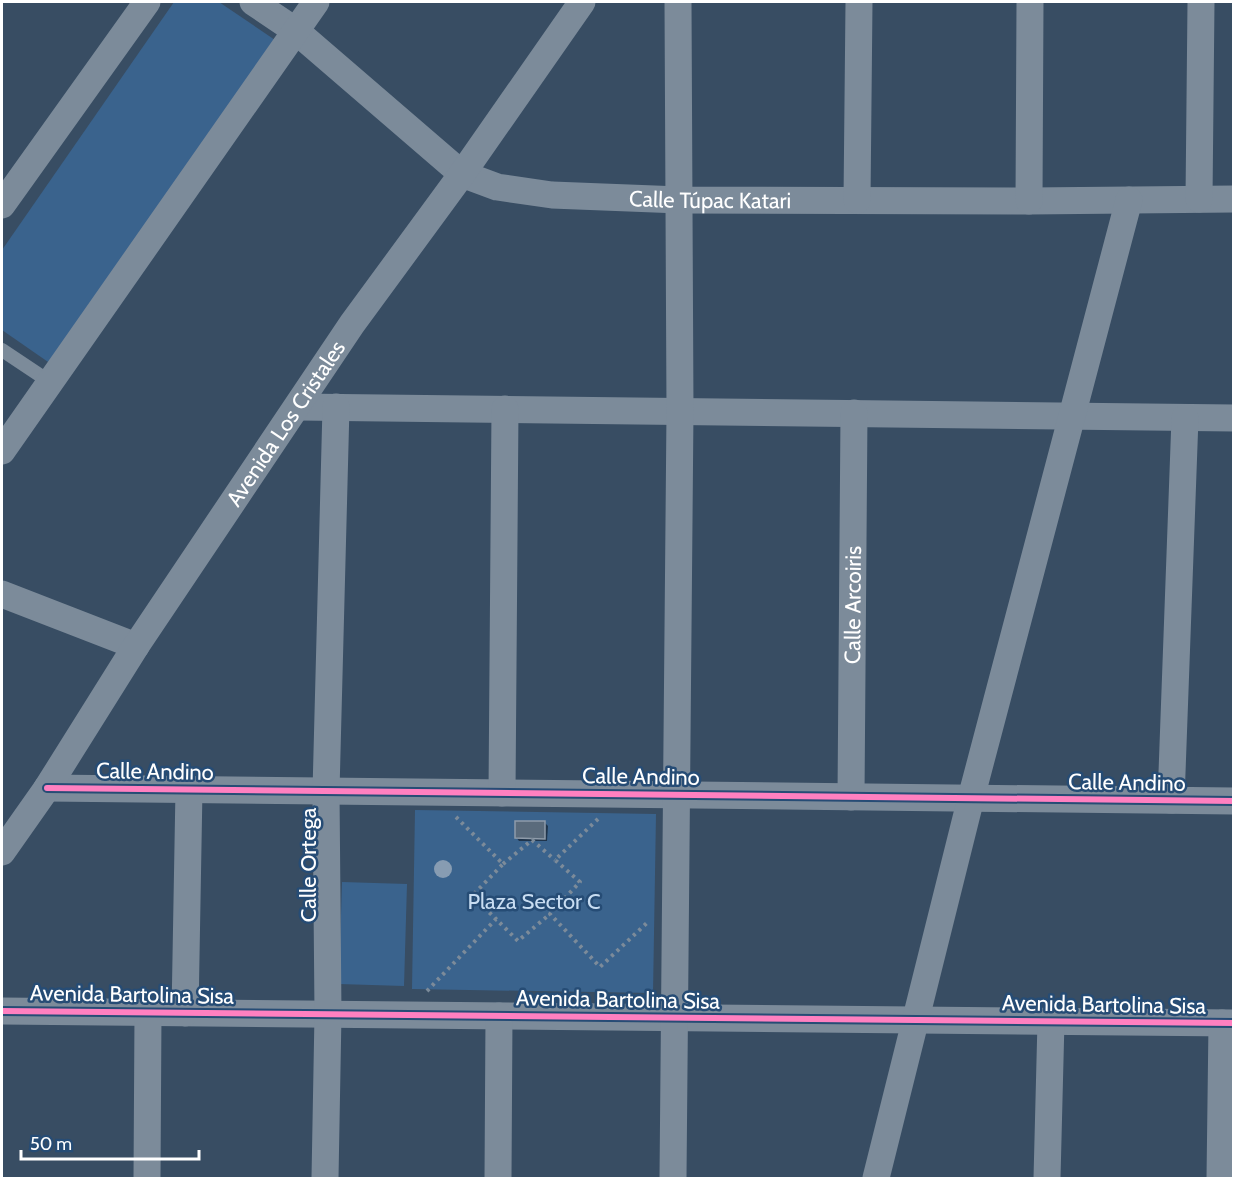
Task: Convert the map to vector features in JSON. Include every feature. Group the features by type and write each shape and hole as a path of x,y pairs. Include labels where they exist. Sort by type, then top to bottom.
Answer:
{"street":[{"path":"2,205 147,2"},
{"name":"Calle Túpac Katari","path":"254,2 296,32 462,174 497,187 552,195 680,200 1233,199"},
{"path":"2,451 316,2"},
{"name":"Avenida Los Cristales","path":"2,852 47,788 136,646 352,324 462,174 582,2"},
{"path":"673,1179 680,411 678,2"},
{"path":"857,200 859,2"},
{"path":"1029,201 1030,2"},
{"path":"1199,199 1201,2"},
{"path":"876,1179 970,798 1129,200"},
{"path":"298,407 1233,418"},
{"name":"Calle Ortega","path":"325,1179 326,791 336,407"},
{"path":"502,793 505,409"},
{"name":"Calle Arcoiris","path":"851,796 854,413"},
{"path":"1172,800 1185,418"},
{"path":"2,594 136,646"},
{"name":"Calle Andino","path":"47,788 1233,801"},
{"path":"185,1013 189,789"},
{"name":"Avenida Bartolina Sisa","path":"2,1011 1228,1023"},
{"path":"147,1179 148,1013"},
{"path":"498,1179 499,1016"},
{"path":"1047,1179 1051,1021"},
{"path":"1220,1179 1228,1023"}],"lane":[{"path":"2,351 50,382"}],"path":[{"path":"449,792 449,810 503,864"},
{"path":"555,860 604,813 604,794"},
{"path":"532,840 555,860 580,882 550,914 518,941 472,896 503,864 532,840"},
{"path":"550,914 600,968 654,916 675,917"},
{"path":"407,1015 428,989 496,919"}],"green space":[{"path":"174,2 219,2 275,40 51,364 2,330 2,250"},
{"name":"Plaza Sector C","path":"415,810 656,814 653,993 412,989"},
{"path":"342,882 407,884 404,986 339,984"}],"building":[{"path":"515,821 545,821 545,839 515,838"}],"cycle path":[{"path":"47,788 1234,801"},
{"path":"2,1011 1234,1023"}]}
